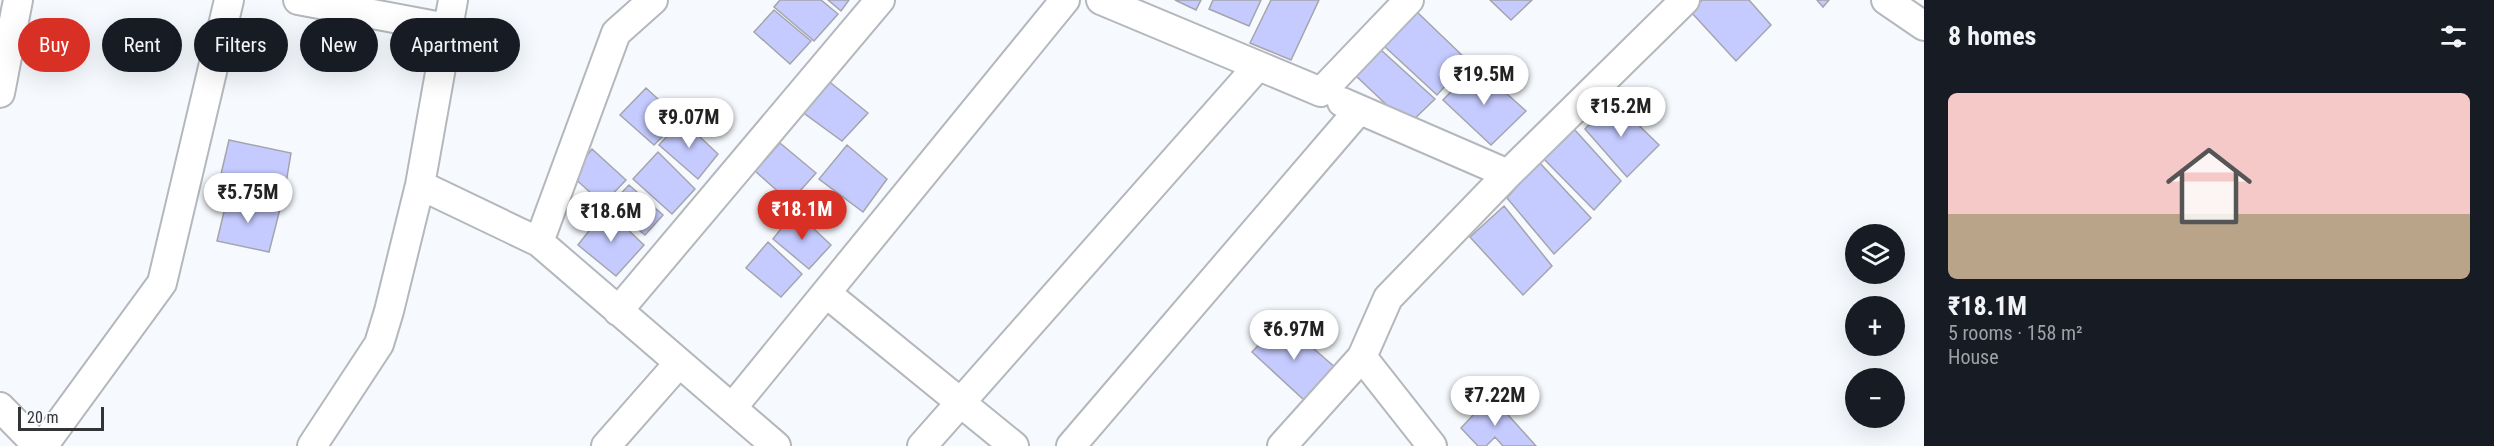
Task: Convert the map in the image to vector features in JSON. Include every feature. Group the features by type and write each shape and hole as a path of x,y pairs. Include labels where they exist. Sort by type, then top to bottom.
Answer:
{"street":[{"path":"0,93 18,0"},
{"path":"43,446 162,283 229,0"},
{"path":"298,0 394,18"},
{"path":"449,18 453,0"},
{"path":"539,242 616,33 653,0"},
{"path":"618,311 880,0"},
{"path":"732,408 1065,0"},
{"path":"1101,0 1321,92 1508,174"},
{"path":"1321,92 1409,0"},
{"path":"1282,446 1362,357 1388,298 1508,174 1685,0"},
{"path":"1886,0 1924,26"},
{"path":"922,446 1258,66"},
{"path":"312,446 379,344 396,289 420,185 439,72"},
{"path":"1071,446 1359,110"},
{"path":"420,185 539,242 776,446"},
{"path":"826,293 1014,446"},
{"path":"1362,357 1432,446"},
{"path":"606,446 679,363"},
{"path":"0,408 38,446"}],"building":[{"path":"780,0 821,0 838,14 814,41 774,7"},
{"path":"828,0 849,0 841,11"},
{"path":"1175,0 1201,0 1196,10"},
{"path":"1213,0 1261,0 1249,26 1209,9"},
{"path":"1271,0 1319,0 1291,60 1250,43"},
{"path":"1490,0 1532,0 1511,20"},
{"path":"1702,0 1749,0 1771,25 1736,61 1691,12"},
{"path":"1817,0 1829,0 1823,7"},
{"path":"774,10 811,41 790,64 754,32"},
{"path":"1416,11 1468,61 1437,95 1384,46"},
{"path":"1381,50 1435,99 1408,125 1356,76"},
{"path":"1476,66 1526,111 1491,145 1443,100"},
{"path":"826,79 868,113 842,141 801,111"},
{"path":"646,88 680,119 654,145 620,115"},
{"path":"1613,100 1659,145 1627,177 1585,129"},
{"path":"682,120 718,154 698,179 659,145"},
{"path":"1574,129 1621,181 1594,210 1539,154 1555,139 1560,144"},
{"path":"229,140 291,153 283,201 218,187"},
{"path":"780,143 816,173 790,202 755,171"},
{"path":"847,145 887,179 863,212 819,179"},
{"path":"592,149 626,180 603,204 571,175"},
{"path":"658,152 695,189 672,214 633,179"},
{"path":"1538,161 1591,218 1554,254 1507,198"},
{"path":"629,185 663,215 645,235 609,206"},
{"path":"228,195 280,209 269,252 217,241"},
{"path":"1504,206 1552,266 1523,295 1470,237"},
{"path":"606,209 644,245 616,276 578,245"},
{"path":"795,211 831,245 809,269 773,239"},
{"path":"768,242 802,274 781,297 746,268"},
{"path":"1282,321 1337,369 1305,401 1252,352"},
{"path":"1491,396 1536,446 1503,446 1495,437 1486,446 1478,446 1461,428"}]}
